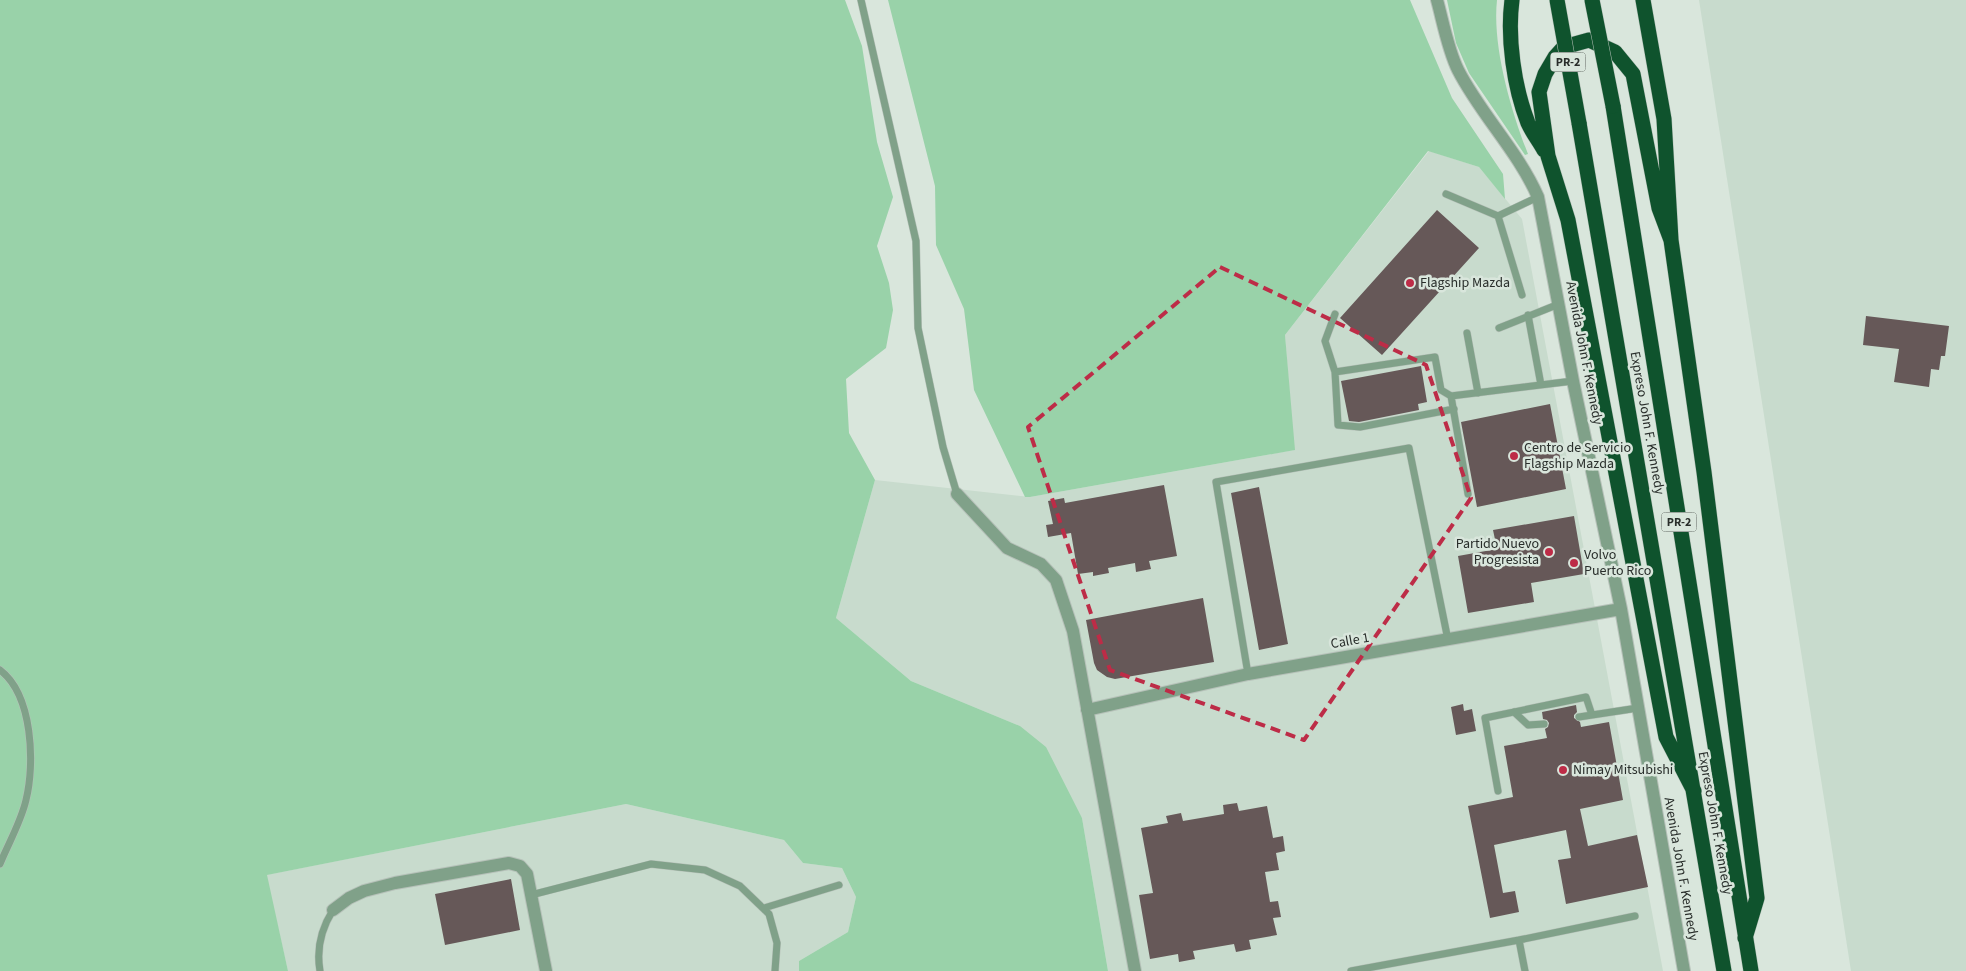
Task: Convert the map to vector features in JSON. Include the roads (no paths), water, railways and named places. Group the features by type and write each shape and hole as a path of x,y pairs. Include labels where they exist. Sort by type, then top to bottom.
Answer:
{"highway":[{"path":"1512,0 1511,40 1519,95 1528,124 1548,156"},
{"name":"Expreso John F. Kennedy","path":"1557,0 1724,971"},
{"name":"Expreso John F. Kennedy","path":"1592,0 1613,106 1751,971"},
{"path":"1643,0 1664,118 1671,240 1705,482 1757,898 1745,938"},
{"path":"1671,240 1659,208 1633,74 1615,52 1589,40 1564,47 1554,57 1545,74 1539,92 1548,156 1568,220 1666,737 1694,791"}],"street":[{"name":"Avenida John F. Kennedy","path":"1437,0 1457,68 1475,100 1516,157 1531,181 1538,197 1573,381 1621,609 1684,971"},
{"path":"957,494 1007,548 1041,564 1056,580 1072,632 1135,971"},
{"name":"Calle 1","path":"1087,710 1248,674 1621,609"},
{"path":"333,910 349,898 364,891 395,883 509,863 520,866 527,874 546,971"}],"lane":[{"path":"861,0 916,241 918,328 943,447 957,494"},
{"path":"1446,194 1498,216 1538,197"},
{"path":"1498,216 1522,294"},
{"path":"1499,328 1559,304"},
{"path":"1335,314 1325,341 1335,372 1338,425 1360,427 1454,409"},
{"path":"1528,316 1541,385"},
{"path":"1467,333 1478,393"},
{"path":"1335,372 1435,357 1441,390 1451,396 1573,381"},
{"path":"1451,396 1468,494"},
{"path":"1248,674 1216,482 1409,448 1448,640"},
{"path":"0,670 19,695 28,724 32,758 26,801 0,864"},
{"path":"1498,791 1485,718 1586,697 1592,714"},
{"path":"1579,717 1638,708"},
{"path":"1514,712 1528,725 1544,724"},
{"path":"531,895 651,864 705,870 740,886 770,914 777,943 775,971"},
{"path":"764,908 839,884"},
{"path":"320,971 320,936 325,922 333,910"},
{"path":"1351,971 1519,940 1635,916"},
{"path":"1519,940 1525,971"}],"place":[{"name":"Flagship Mazda","path":"1410,283"},
{"name":"Centro de Servicio Flagship Mazda","path":"1514,456"},
{"name":"Partido Nuevo Progresista","path":"1549,552"},
{"name":"Volvo Puerto Rico","path":"1574,563"},
{"name":"Nimay Mitsubishi","path":"1563,770"}]}
